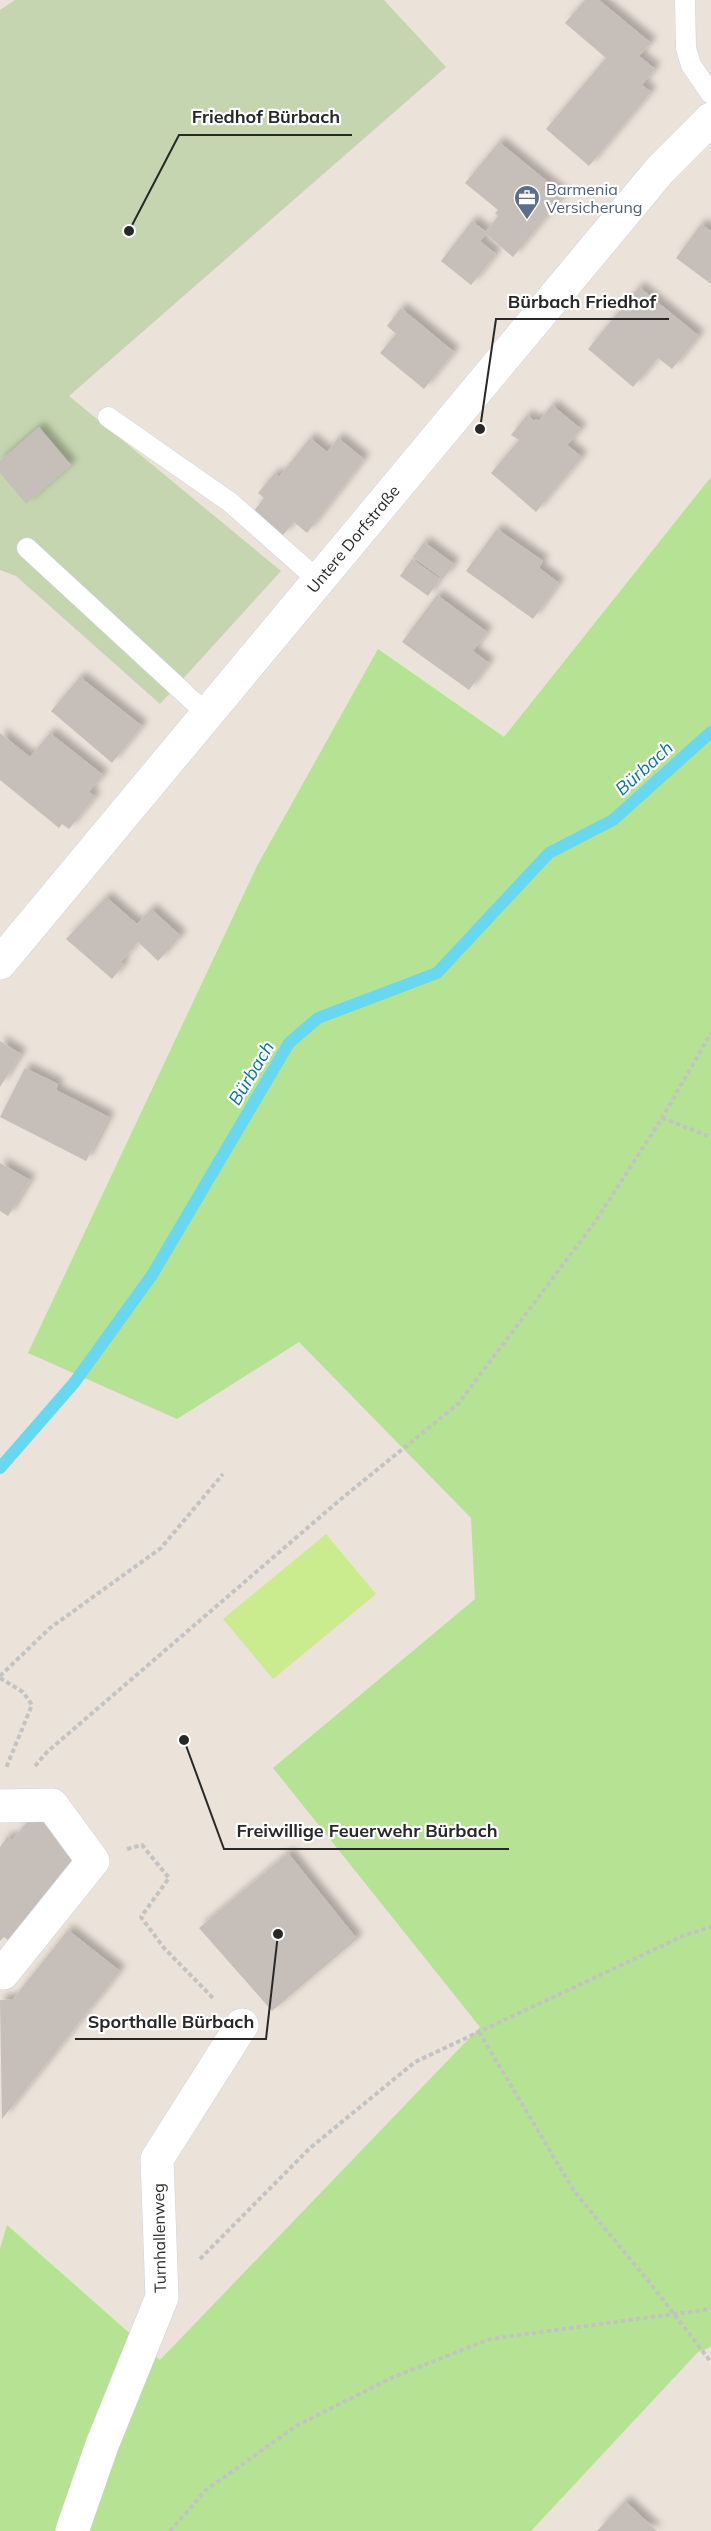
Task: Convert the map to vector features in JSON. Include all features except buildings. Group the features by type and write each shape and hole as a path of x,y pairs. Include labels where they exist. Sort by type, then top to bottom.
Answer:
{"street":[{"name":"Untere Dorfstraße","path":"0,963 660,170 711,119"},
{"path":"1,1806 52,1805 93,1861 3,1973"},
{"name":"Turnhallenweg","path":"72,2531 102,2445 162,2297 157,2159 242,2025"}],"lane":[{"path":"685,0 686,48 691,65 711,94"},
{"path":"108,417 231,503 318,580"},
{"path":"27,548 207,714"}],"path":[{"path":"1,1806 47,1752 332,1506 458,1404 595,1222 662,1118 711,1033"},
{"path":"662,1118 711,1137"},
{"path":"4,1772 32,1705 23,1692 0,1677 50,1628 161,1548 223,1474"},
{"path":"142,1845 169,1878 141,1917 164,1948 214,2000"},
{"path":"162,2297 310,2148 415,2062 685,1935 711,1927"},
{"path":"479,2032 574,2191 676,2315 711,2362"},
{"path":"170,2531 206,2490 296,2426 391,2378 490,2339 711,2309"}],"green space":[{"path":"15,0 384,0 446,67 69,396 281,571 160,704 16,576 0,570 0,10"},
{"path":"711,477 711,2347 698,2352 531,2531 0,2531 0,2249 7,2225 160,2360 480,2027 273,1768 475,1599 471,1518 299,1342 177,1419 28,1353 257,866 378,649 504,737"},
{"path":"326,1534 376,1594 273,1679 223,1619"}],"waterway":[{"name":"Bürbach","path":"0,1468 74,1383 152,1275 289,1043 318,1018 437,973 549,853 613,820 711,732"}],"place":[{"name":"Barmenia Versicherung","path":"527,221"},
{"name":"Friedhof Bürbach","path":"129,231"},
{"name":"Bürbach Friedhof","path":"480,429"},
{"name":"Freiwillige Feuerwehr Bürbach","path":"184,1740"},
{"name":"Sporthalle Bürbach","path":"278,1934"}]}
